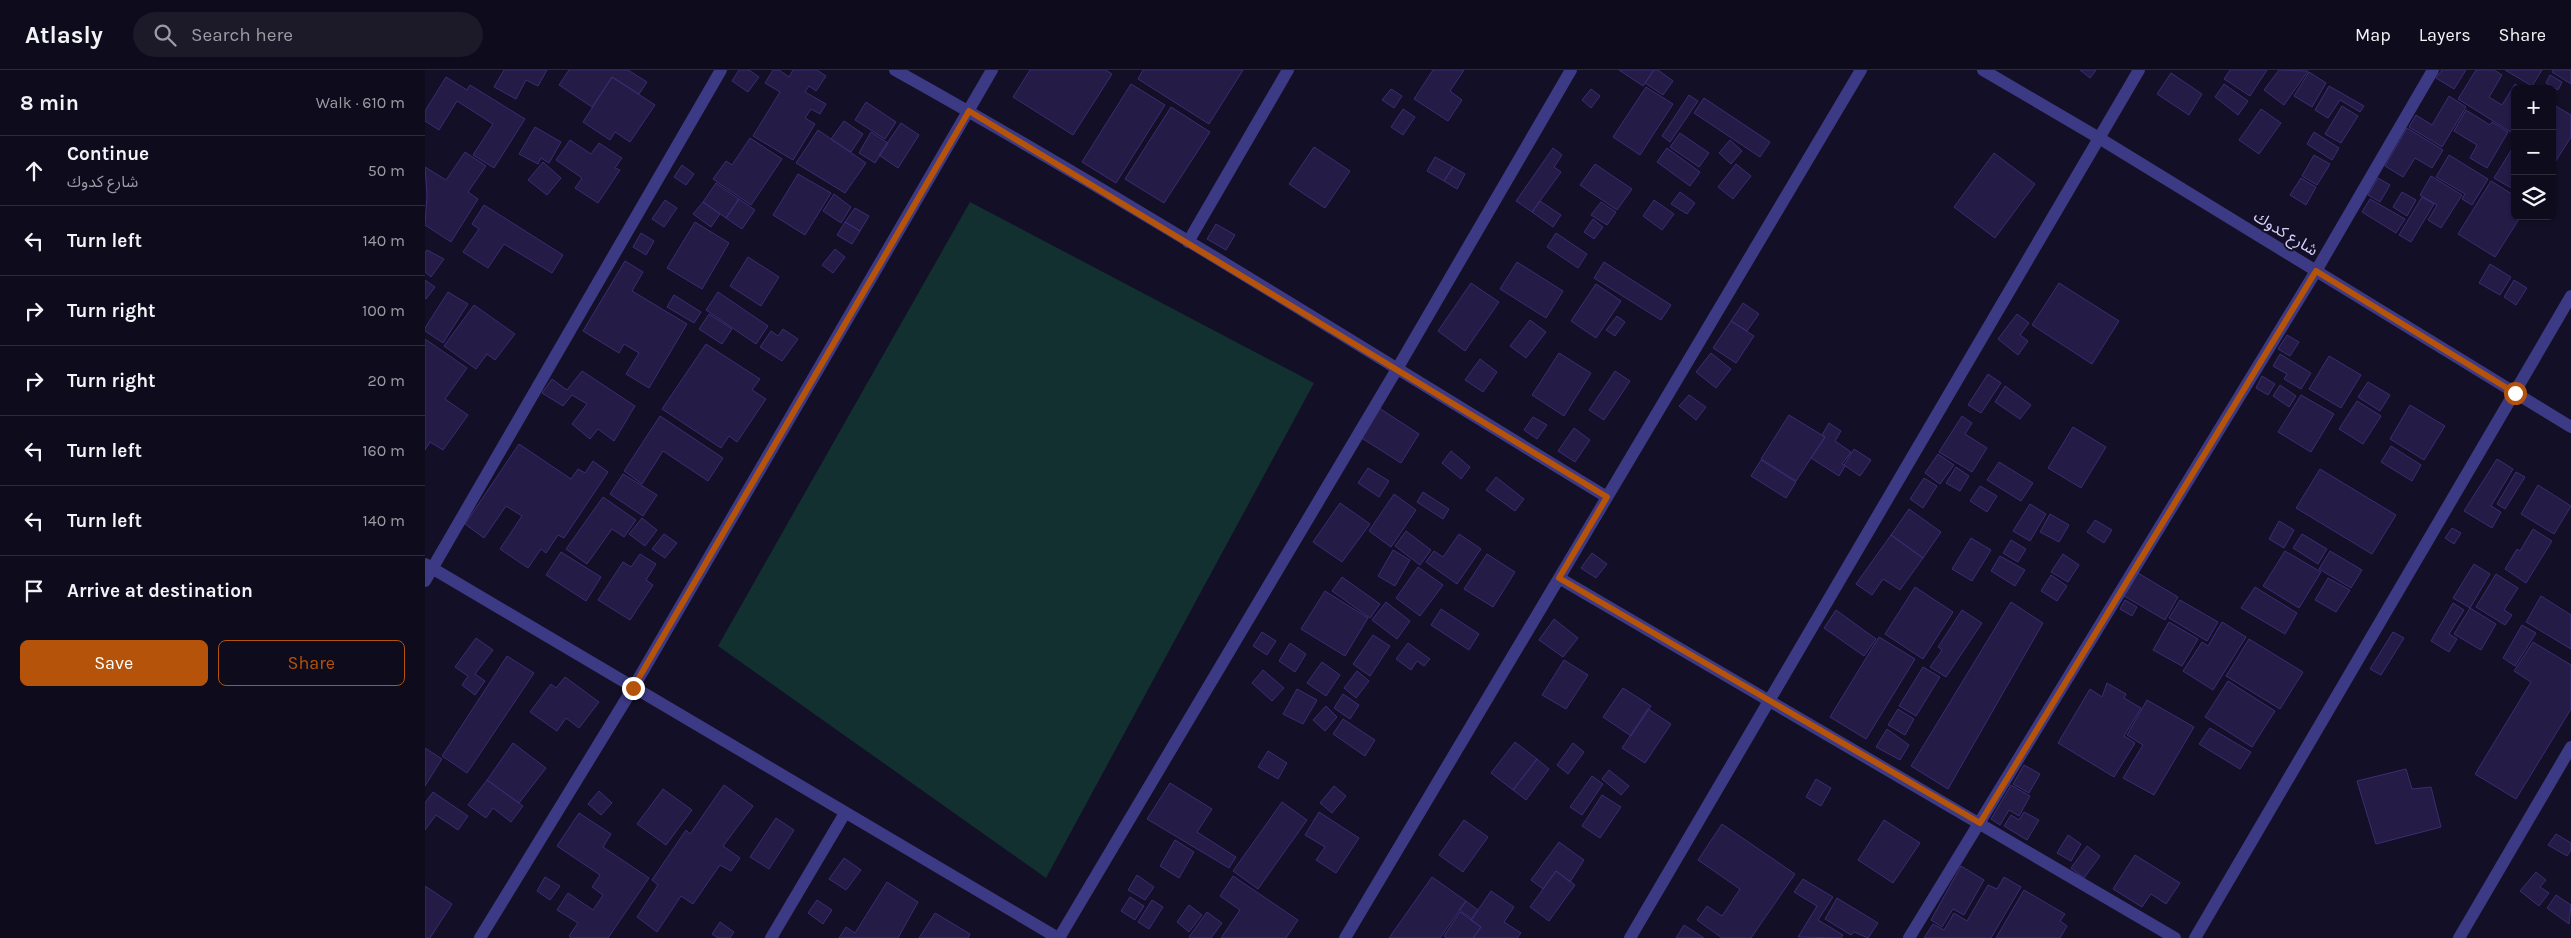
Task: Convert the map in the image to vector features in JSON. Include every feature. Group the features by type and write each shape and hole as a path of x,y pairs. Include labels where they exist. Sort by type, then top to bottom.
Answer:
{"street":[{"path":"425,581 429,567 721,70"},
{"path":"895,70 969,111 1188,242 1607,497"},
{"path":"480,938 633,688 993,70"},
{"path":"1188,242 1289,70"},
{"path":"429,567 1059,938 1397,369 1571,70"},
{"path":"1345,938 1861,70"},
{"name":"شارع كدوك","path":"1983,70 2099,138 2571,427"},
{"path":"1630,938 2139,70"},
{"path":"1909,938 2316,271 2433,70"},
{"path":"2195,938 2571,296"},
{"path":"1559,578 2175,938"},
{"path":"2459,938 2571,747"},
{"path":"771,938 845,813"}],"green space":[{"path":"970,202 1314,383 1046,878 718,646"}],"building":[{"path":"504,70 547,70 538,86 526,80 516,99 494,87"},
{"path":"569,70 628,70 647,82 639,94 612,77 592,107 559,85"},
{"path":"739,70 749,70 759,77 748,92 732,81"},
{"path":"773,70 779,70 789,77 793,70 817,70 826,76 816,91 809,86 805,92 826,104 820,114 811,109 805,118 815,124 793,160 753,136 780,92 765,83"},
{"path":"1030,70 1106,70 1112,74 1073,135 1013,97"},
{"path":"1143,70 1243,70 1209,124 1138,79"},
{"path":"1433,70 1464,70 1450,91 1462,100 1448,121 1414,99"},
{"path":"1619,70 1654,70 1643,86"},
{"path":"1654,70 1658,70 1673,81 1663,95 1645,83"},
{"path":"2080,70 2096,70 2090,78"},
{"path":"2230,70 2267,70 2250,96 2224,79"},
{"path":"2279,70 2308,71 2284,105 2264,90"},
{"path":"2442,70 2466,70 2454,89 2436,78"},
{"path":"2476,70 2494,70 2502,75 2489,97 2502,105 2511,90 2511,132 2458,99"},
{"path":"2505,70 2542,70 2533,85"},
{"path":"2553,70 2571,70 2571,84 2552,72"},
{"path":"2309,72 2326,83 2312,107 2294,96"},
{"path":"2171,73 2202,94 2189,115 2157,94"},
{"path":"2550,75 2562,82 2558,90 2556,85 2546,83"},
{"path":"446,77 467,90 470,85 525,119 494,168 473,155 493,124 457,101 439,130 425,121 425,111"},
{"path":"612,77 655,105 630,142 615,132 610,140 583,122"},
{"path":"1131,84 1165,105 1116,183 1082,162"},
{"path":"2224,84 2248,101 2238,115 2215,97"},
{"path":"2329,86 2364,106 2360,112 2340,100 2328,118 2315,110"},
{"path":"1646,87 1673,104 1640,155 1613,137"},
{"path":"1391,89 1402,96 1394,108 1382,100"},
{"path":"1591,89 1600,96 1591,108 1582,100"},
{"path":"1689,95 1698,101 1670,142 1662,136"},
{"path":"2449,96 2466,107 2442,147 2409,127 2416,115 2432,125"},
{"path":"1704,98 1770,142 1760,157 1694,113"},
{"path":"866,102 896,122 885,139 855,120"},
{"path":"2342,106 2358,116 2341,143 2325,134"},
{"path":"2556,106 2571,115 2571,137 2556,161"},
{"path":"1171,107 1210,132 1164,203 1125,179"},
{"path":"1403,109 1415,117 1403,135 1391,127"},
{"path":"2261,109 2281,123 2259,154 2239,140"},
{"path":"2466,110 2490,125 2492,122 2508,132 2487,168 2470,158 2477,145 2454,131"},
{"path":"844,121 863,134 851,152 831,139"},
{"path":"901,123 919,135 898,168 879,155"},
{"path":"535,127 561,142 549,163 541,158 538,164 519,154"},
{"path":"2407,128 2443,150 2432,168 2415,158 2403,177 2385,166"},
{"path":"818,130 866,163 845,193 796,163"},
{"path":"871,132 888,143 875,163 859,153"},
{"path":"2314,132 2339,148 2332,160 2307,144"},
{"path":"1680,133 1709,153 1699,167 1670,147"},
{"path":"750,138 782,159 751,205 713,179 726,161 732,165"},
{"path":"570,140 591,154 599,143 622,158 615,168 620,170 598,203 575,188 582,178 556,160"},
{"path":"1730,140 1742,151 1731,164 1719,153"},
{"path":"1314,147 1350,171 1325,208 1289,184"},
{"path":"1553,148 1562,155 1554,167 1561,172 1532,212 1516,201"},
{"path":"1667,148 1700,172 1690,186 1657,162"},
{"path":"2511,150 2511,188 2494,178"},
{"path":"465,152 486,166 468,192 478,199 451,242 425,225 427,195 425,167 446,180"},
{"path":"1994,153 2035,184 1995,238 1954,207"},
{"path":"2314,155 2330,164 2317,185 2302,176"},
{"path":"2449,155 2488,179 2472,205 2462,199 2465,194 2436,177"},
{"path":"1435,157 1453,167 1444,181 1427,171"},
{"path":"543,162 561,178 547,195 528,180"},
{"path":"1595,164 1632,189 1617,210 1580,185"},
{"path":"1736,164 1751,176 1733,199 1718,187"},
{"path":"682,165 694,174 686,185 674,177"},
{"path":"1453,167 1465,174 1457,189 1444,181"},
{"path":"798,174 831,193 805,235 773,215"},
{"path":"2431,176 2462,195 2441,228 2428,220 2437,205 2420,195"},
{"path":"2301,178 2316,187 2306,205 2290,195"},
{"path":"2378,178 2390,185 2380,202 2368,195"},
{"path":"2491,181 2511,194 2511,220 2518,220 2495,257 2458,234"},
{"path":"716,183 739,199 726,218 703,202"},
{"path":"1680,192 1695,203 1687,214 1671,204"},
{"path":"2402,192 2416,200 2407,216 2393,207"},
{"path":"834,194 851,207 841,223 823,211"},
{"path":"2422,197 2434,204 2411,242 2399,235"},
{"path":"739,199 755,210 742,229 726,218"},
{"path":"2370,199 2405,219 2396,233 2362,212"},
{"path":"665,200 677,208 664,227 652,219"},
{"path":"1654,200 1674,214 1662,230 1643,216"},
{"path":"1540,201 1561,215 1553,227 1532,212"},
{"path":"703,202 720,214 711,227 693,214"},
{"path":"1601,202 1616,212 1607,225 1591,215"},
{"path":"484,205 563,255 552,273 504,244 488,268 463,252 479,229 472,224"},
{"path":"855,208 869,216 860,231 845,222"},
{"path":"1593,219 1603,227 1594,239 1584,232"},
{"path":"695,222 729,243 702,289 667,268"},
{"path":"845,222 860,231 852,244 837,235"},
{"path":"1216,224 1235,235 1226,250 1207,239"},
{"path":"641,233 654,241 646,255 633,247"},
{"path":"1556,233 1587,254 1578,268 1547,247"},
{"path":"835,249 845,257 833,273 822,265"},
{"path":"427,250 444,259 431,277 425,272 425,253"},
{"path":"748,257 779,277 761,306 730,286"},
{"path":"625,261 643,272 632,291 687,324 649,388 626,374 639,353 624,344 619,353 583,331"},
{"path":"1517,262 1563,291 1546,318 1500,289"},
{"path":"1604,262 1671,305 1661,320 1594,278"},
{"path":"2490,264 2511,277 2500,295 2479,283"},
{"path":"425,280 435,287 426,299 425,298"},
{"path":"2514,280 2527,288 2516,305 2504,297"},
{"path":"1471,283 1499,302 1465,351 1438,331"},
{"path":"2059,283 2119,321 2092,364 2032,325"},
{"path":"1596,284 1621,301 1596,338 1571,321"},
{"path":"448,292 468,304 443,343 425,331 425,328"},
{"path":"718,292 768,326 756,344 706,310"},
{"path":"674,295 701,312 694,323 667,307"},
{"path":"1743,303 1759,314 1747,331 1731,321"},
{"path":"474,305 515,334 495,360 487,354 476,369 444,346"},
{"path":"709,314 732,329 722,344 699,329"},
{"path":"2017,314 2029,323 2020,335 2028,341 2018,355 1998,339"},
{"path":"1617,316 1625,322 1615,336 1606,330"},
{"path":"1530,320 1546,332 1526,358 1510,346"},
{"path":"1731,321 1754,336 1736,363 1713,348"},
{"path":"783,329 798,339 782,361 760,347 771,331 778,336"},
{"path":"2287,335 2299,342 2290,356 2278,349"},
{"path":"425,339 467,368 445,399 468,415 443,450 430,442 425,450"},
{"path":"706,344 760,379 752,390 766,399 737,442 729,436 721,448 662,409"},
{"path":"1559,353 1591,373 1564,416 1532,395"},
{"path":"1711,353 1731,369 1716,388 1696,372"},
{"path":"2280,354 2311,373 2301,389 2284,379 2287,374 2273,366"},
{"path":"2329,356 2361,375 2341,408 2309,389"},
{"path":"1480,359 1497,372 1483,392 1465,380"},
{"path":"582,371 635,406 614,441 598,429 590,439 572,424 587,404 572,395 563,406 542,393 552,379 567,390"},
{"path":"1615,371 1630,381 1604,420 1589,410"},
{"path":"1988,374 2001,383 1981,413 1968,405"},
{"path":"2262,376 2275,384 2268,395 2256,388"},
{"path":"2368,382 2390,395 2380,411 2358,397"},
{"path":"2280,385 2296,396 2289,407 2273,396"},
{"path":"2005,386 2031,405 2020,419 1995,402"},
{"path":"1689,395 1706,407 1696,420 1679,406"},
{"path":"2301,395 2334,414 2311,452 2278,432"},
{"path":"2357,401 2381,416 2363,444 2339,429"},
{"path":"2410,405 2445,426 2424,460 2390,439"},
{"path":"1379,408 1419,434 1401,463 1360,437"},
{"path":"1789,415 1825,437 1796,481 1761,459"},
{"path":"660,416 723,458 708,481 663,451 642,484 624,471"},
{"path":"1962,416 1972,423 1965,434 1987,448 1972,472 1939,452"},
{"path":"1533,417 1547,425 1537,439 1524,430"},
{"path":"1829,423 1841,431 1835,441 1851,452 1842,464 1845,466 1839,476 1811,458 1825,437 1822,435"},
{"path":"2073,427 2106,447 2081,488 2048,468"},
{"path":"1574,428 1590,440 1575,462 1558,451"},
{"path":"519,444 571,479 578,469 585,473 593,461 608,472 564,538 558,535 546,553 541,549 528,568 500,549 522,516 506,506 484,538 465,524"},
{"path":"2391,446 2421,465 2412,481 2381,462"},
{"path":"1854,449 1871,460 1860,476 1844,465"},
{"path":"1451,451 1470,467 1461,479 1442,463"},
{"path":"1938,454 1954,465 1940,484 1925,473"},
{"path":"2497,459 2513,469 2491,506 2501,512 2492,528 2464,511"},
{"path":"1761,460 1796,482 1786,498 1751,476"},
{"path":"1999,462 2033,483 2021,501 1987,480"},
{"path":"1956,467 1969,476 1960,491 1946,483"},
{"path":"1368,468 1389,481 1379,497 1358,483"},
{"path":"2320,469 2396,515 2372,554 2296,508"},
{"path":"2516,472 2525,477 2505,509 2497,504"},
{"path":"623,474 657,495 643,516 610,494"},
{"path":"1496,477 1524,499 1515,511 1486,490"},
{"path":"1924,478 1937,486 1923,508 1910,499"},
{"path":"2538,485 2571,506 2554,534 2521,514"},
{"path":"1980,486 1997,496 1987,512 1970,501"},
{"path":"1423,492 1449,509 1443,519 1417,502"},
{"path":"1394,494 1416,510 1391,547 1369,531"},
{"path":"603,497 636,520 624,537 612,529 587,564 566,549"},
{"path":"1340,503 1370,524 1342,562 1313,542"},
{"path":"2030,504 2046,514 2030,541 2013,531"},
{"path":"1909,509 1941,532 1923,558 1891,535"},
{"path":"2050,514 2069,525 2059,542 2040,532"},
{"path":"642,518 657,530 645,546 629,534"},
{"path":"2095,520 2112,530 2104,543 2087,532"},
{"path":"2279,521 2294,530 2284,548 2269,539"},
{"path":"2452,528 2461,533 2454,544 2445,538"},
{"path":"2533,529 2552,541 2526,583 2505,569 2517,549 2520,551"},
{"path":"1406,531 1431,550 1420,565 1395,546"},
{"path":"664,534 677,543 665,558 652,549"},
{"path":"1459,534 1481,549 1457,584 1426,562 1434,551 1443,557"},
{"path":"2302,534 2327,549 2318,564 2293,548"},
{"path":"1891,535 1923,558 1900,590 1883,579 1872,595 1856,584"},
{"path":"1971,538 1991,550 1972,581 1952,569"},
{"path":"2011,540 2026,549 2018,562 2003,553"},
{"path":"1393,550 1410,560 1395,586 1378,576"},
{"path":"2285,551 2321,572 2299,608 2263,586"},
{"path":"2330,551 2362,570 2351,588 2319,569"},
{"path":"561,552 601,577 586,601 546,575"},
{"path":"1592,553 1607,564 1596,578 1581,568"},
{"path":"640,554 656,564 646,580 653,585 630,620 598,600 623,562 631,567"},
{"path":"1487,554 1515,572 1493,607 1464,589"},
{"path":"2063,554 2079,565 2068,582 2051,572"},
{"path":"2000,556 2025,570 2015,586 1991,571"},
{"path":"2474,564 2490,574 2470,608 2453,598"},
{"path":"1418,567 1443,585 1420,616 1396,598"},
{"path":"2138,573 2178,597 2165,620 2124,596"},
{"path":"2496,574 2518,588 2504,610 2512,615 2505,625 2476,607"},
{"path":"2051,575 2067,586 2057,601 2041,591"},
{"path":"1342,577 1380,604 1370,618 1332,591"},
{"path":"2328,578 2350,590 2336,612 2315,600"},
{"path":"1915,587 1953,612 1923,659 1885,634"},
{"path":"2255,587 2297,613 2285,634 2241,608"},
{"path":"1325,591 1368,618 1345,656 1301,629"},
{"path":"2541,596 2571,615 2571,649 2526,622"},
{"path":"2125,600 2137,607 2132,616 2120,609"},
{"path":"2180,600 2218,622 2207,641 2169,618"},
{"path":"1386,602 1410,621 1397,639 1372,620"},
{"path":"2011,602 2043,623 1948,789 1911,766"},
{"path":"2453,603 2464,610 2449,634 2457,639 2449,652 2431,641"},
{"path":"2470,608 2496,624 2481,650 2454,634"},
{"path":"1441,609 1479,634 1469,650 1431,625"},
{"path":"1836,610 1876,639 1864,656 1824,628"},
{"path":"1962,610 1982,623 1946,677 1930,667 1942,650 1938,647"},
{"path":"1554,619 1578,638 1563,657 1539,640"},
{"path":"2169,622 2198,639 2182,666 2153,650"},
{"path":"2222,622 2246,637 2213,690 2183,671 2202,642 2208,646"},
{"path":"2522,625 2536,633 2515,666 2503,658"},
{"path":"1262,632 1276,641 1267,655 1253,646"},
{"path":"2393,632 2404,638 2381,675 2370,669"},
{"path":"1373,635 1390,646 1370,676 1353,664"},
{"path":"1879,637 1915,659 1866,739 1830,717"},
{"path":"476,638 493,650 475,674 485,681 475,695 462,685 468,676 455,667"},
{"path":"2249,639 2303,672 2280,709 2226,676"},
{"path":"2533,642 2571,665 2571,709 2516,799 2475,774 2531,682 2514,671"},
{"path":"1290,643 1306,654 1295,672 1279,661"},
{"path":"1408,643 1430,659 1424,666 1417,661 1411,670 1396,659"},
{"path":"507,656 534,673 467,773 442,756"},
{"path":"1564,660 1588,675 1566,709 1542,695"},
{"path":"1322,662 1340,675 1326,696 1307,683"},
{"path":"1923,667 1940,677 1916,716 1899,706"},
{"path":"1263,670 1284,688 1272,701 1252,683"},
{"path":"1357,671 1369,681 1356,698 1344,688"},
{"path":"565,677 599,702 579,728 566,718 557,731 530,712 551,684 556,688"},
{"path":"2228,681 2275,711 2252,747 2205,717"},
{"path":"2107,683 2126,694 2124,698 2141,708 2124,736 2135,743 2114,777 2058,743 2090,689 2102,697"},
{"path":"1623,688 1651,706 1631,736 1603,717"},
{"path":"1297,689 1317,700 1303,724 1283,714"},
{"path":"1343,694 1359,705 1350,719 1334,708"},
{"path":"2147,700 2194,727 2154,795 2123,778 2143,745 2127,735"},
{"path":"1326,706 1337,717 1325,731 1313,720"},
{"path":"1648,709 1671,724 1645,763 1622,748"},
{"path":"1898,709 1914,719 1905,735 1888,725"},
{"path":"1343,719 1375,740 1365,756 1333,734"},
{"path":"2210,728 2251,752 2240,769 2199,744"},
{"path":"1887,729 1909,745 1900,760 1876,747"},
{"path":"1515,742 1537,759 1513,790 1491,773"},
{"path":"513,743 546,768 519,803 487,780"},
{"path":"1573,743 1584,752 1568,774 1557,765"},
{"path":"425,748 442,759 425,786"},
{"path":"1268,751 1287,763 1278,779 1258,767"},
{"path":"1537,759 1549,769 1526,800 1513,790"},
{"path":"2024,765 2040,774 2029,793 2013,784"},
{"path":"2406,769 2412,789 2431,787 2441,827 2376,844 2357,781"},
{"path":"1609,770 1629,786 1621,795 1602,779"},
{"path":"1592,776 1603,784 1582,815 1570,807"},
{"path":"1816,779 1831,788 1821,806 1806,797"},
{"path":"487,780 523,806 511,822 493,808 486,818 468,805"},
{"path":"1170,783 1212,809 1197,832 1236,857 1229,868 1147,819"},
{"path":"724,785 753,806 723,846 740,858 731,871 720,865 693,904 681,896 657,932 637,917 658,885 652,880 686,830 690,834"},
{"path":"2011,785 2030,796 2019,816 2009,810 2000,825 1991,819"},
{"path":"1334,786 1346,796 1332,813 1320,803"},
{"path":"663,789 692,810 666,845 637,824"},
{"path":"599,791 612,803 601,815 588,804"},
{"path":"433,792 468,816 458,830 436,815 425,830 425,803"},
{"path":"1602,795 1621,807 1600,838 1582,826"},
{"path":"1282,802 1307,820 1258,889 1233,871"},
{"path":"1319,812 1359,838 1336,873 1316,860 1325,847 1305,835"},
{"path":"2024,812 2039,820 2027,840 2004,826 2011,815 2019,820"},
{"path":"579,813 611,834 603,847 649,878 608,938 571,938 569,936 578,923 557,910 568,893 593,910 603,895 592,887 600,875 557,846"},
{"path":"776,818 794,830 769,869 750,857"},
{"path":"1464,820 1488,837 1463,872 1439,855"},
{"path":"1884,820 1920,843 1893,883 1858,860"},
{"path":"1722,824 1795,874 1751,938 1722,938 1697,920 1707,906 1722,916 1740,889 1698,860"},
{"path":"2556,834 2571,843 2571,850 2567,856 2548,845"},
{"path":"2068,835 2081,844 2071,861 2057,853"},
{"path":"1175,840 1194,852 1179,878 1160,866"},
{"path":"1559,842 1584,860 1570,882 1556,871 1543,889 1531,880"},
{"path":"2087,846 2100,856 2084,878 2071,868"},
{"path":"2135,855 2180,883 2166,904 2151,894 2142,907 2113,889"},
{"path":"844,858 861,870 846,890 829,879"},
{"path":"1961,866 1984,880 1964,915 1953,909 1942,927 1931,920"},
{"path":"1556,871 1575,885 1549,921 1530,907"},
{"path":"2536,872 2546,880 2540,887 2549,893 2539,906 2520,891"},
{"path":"1137,875 1154,887 1145,900 1128,890"},
{"path":"1233,876 1298,920 1286,938 1221,938 1240,910 1220,896"},
{"path":"545,877 560,886 550,900 537,891"},
{"path":"1432,877 1466,901 1440,938 1389,938"},
{"path":"2004,877 2021,887 1991,938 1924,938 1933,924 1944,930 1954,913 1967,921 1988,885 1997,889"},
{"path":"1803,879 1833,897 1818,920 1843,935 1841,938 1798,937 1817,906 1794,892"},
{"path":"887,882 918,902 898,938 839,938 846,927 855,933"},
{"path":"425,886 452,904 430,938 425,938"},
{"path":"2024,890 2065,914 2060,921 2067,926 2060,938 1996,938"},
{"path":"1491,891 1514,907 1504,922 1521,933 1517,938 1473,938 1481,927 1471,920"},
{"path":"2556,895 2571,905 2569,924 2547,908"},
{"path":"1130,897 1144,906 1135,920 1121,911"},
{"path":"1837,898 1878,923 1868,938 1854,932 1851,935 1825,919"},
{"path":"817,900 832,910 823,924 808,913"},
{"path":"1152,900 1163,907 1149,929 1138,922"},
{"path":"1466,901 1478,910 1472,919 1459,910"},
{"path":"1189,905 1202,915 1189,932 1177,922"},
{"path":"1207,912 1222,923 1211,938 1189,937"},
{"path":"1460,912 1481,927 1473,938 1446,938 1444,936"},
{"path":"935,913 970,934 968,938 919,938"},
{"path":"720,922 734,932 730,938 718,938 712,934"},
{"path":"1684,925 1704,938 1676,938"}],"route":[{"path":"633,688 969,111 1607,497 1559,578 1980,823 2316,271 2515,393"}]}
